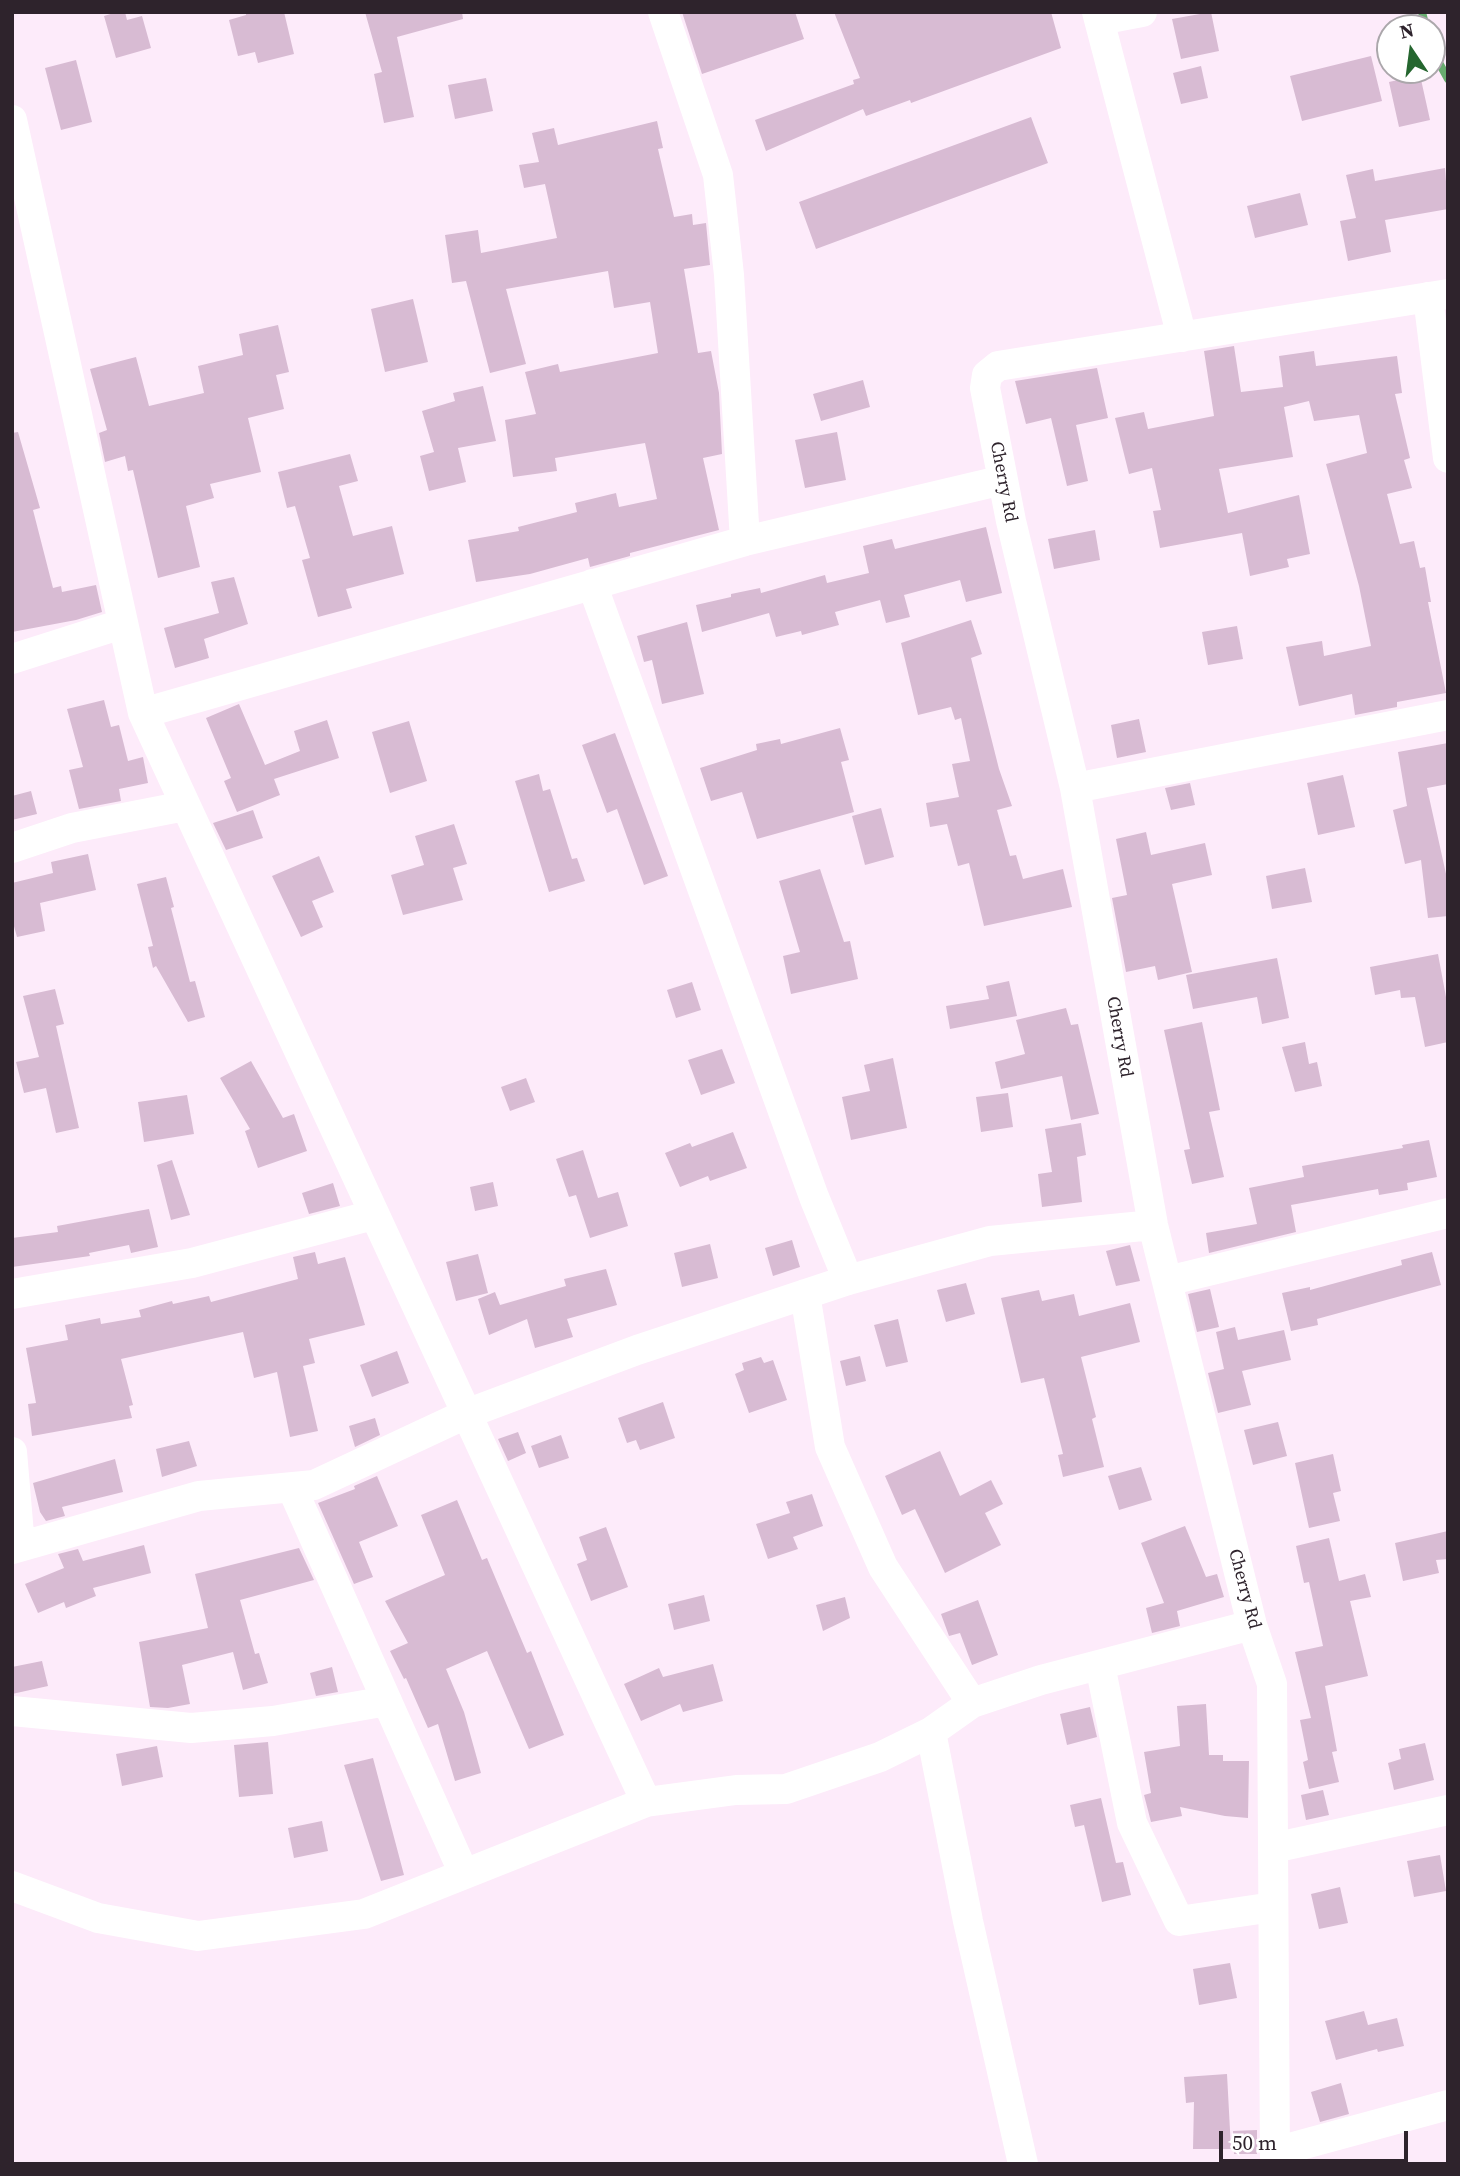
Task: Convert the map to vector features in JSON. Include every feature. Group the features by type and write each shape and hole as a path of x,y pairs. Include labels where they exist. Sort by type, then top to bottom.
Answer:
{"street":[{"path":"663,12 718,175 729,275 745,541"},
{"path":"1142,12 1098,16 1182,337"},
{"path":"12,120 143,713 646,1802"},
{"path":"1438,296 1448,458"},
{"name":"Cherry Rd","path":"1275,2158 1272,1684 1252,1625 1153,1225 1075,788 1003,480 985,388 987,375 998,366 1438,296"},
{"path":"143,713 745,541 1003,480"},
{"path":"592,584 814,1197 848,1280"},
{"path":"12,659 122,624"},
{"path":"1075,788 1448,715"},
{"path":"12,848 72,828 185,806"},
{"path":"1167,1281 1448,1213"},
{"path":"12,1294 192,1263 373,1215"},
{"path":"12,1452 16,1548 199,1496 314,1485 466,1414 637,1350 848,1280 990,1241 1153,1225"},
{"path":"805,1294 830,1447 883,1567 972,1703"},
{"path":"292,1488 464,1874"},
{"path":"12,1886 98,1918 198,1936 364,1914 646,1802 736,1790 786,1789 846,1771 931,1732 972,1703 1100,1665 1252,1625"},
{"path":"1100,1665 1132,1823 1179,1921 1273,1907"},
{"path":"12,1711 191,1728 273,1721 387,1701"},
{"path":"931,1732 968,1921 1023,2164"},
{"path":"1273,1848 1448,1810"},
{"path":"1275,2158 1448,2105"}],"building":[{"path":"125,12 127,20 142,16 151,48 116,58 104,16"},
{"path":"246,12 284,12 294,54 258,63 255,52 238,56 229,20 246,15"},
{"path":"365,12 462,12 463,19 397,37 414,117 384,123 374,74 382,72"},
{"path":"682,12 795,12 804,39 702,74"},
{"path":"834,12 1051,12 1061,48 911,103 910,100 866,116 863,109 766,151 755,120 854,84 853,80 860,78"},
{"path":"1211,12 1219,51 1181,59 1172,19"},
{"path":"1371,56 1382,101 1302,121 1290,76"},
{"path":"76,60 92,122 61,130 45,68"},
{"path":"1201,66 1208,98 1181,104 1173,73"},
{"path":"486,78 493,111 455,119 448,85"},
{"path":"1389,84 1422,84 1430,120 1399,127"},
{"path":"1031,117 1048,163 816,249 799,202"},
{"path":"657,121 663,148 658,149 674,217 692,214 693,225 706,223 710,265 684,269 698,353 711,351 719,393 722,454 703,458 719,530 630,553 630,556 590,567 588,558 530,574 476,582 468,540 519,531 518,527 577,512 575,503 616,493 619,507 657,499 645,443 555,458 557,471 513,477 505,420 536,414 525,372 558,364 560,372 658,353 650,302 614,308 608,271 506,289 526,364 490,373 466,281 452,283 445,235 478,230 481,253 557,238 545,184 524,188 519,165 539,162 532,133 554,128 558,145"},
{"path":"1445,168 1448,209 1385,220 1391,252 1348,261 1340,221 1356,218 1346,175 1373,169 1375,181"},
{"path":"1300,193 1308,225 1255,238 1247,206"},
{"path":"413,299 428,362 385,372 371,309"},
{"path":"278,325 289,372 276,375 284,409 248,418 261,472 210,484 214,498 186,506 200,567 158,578 133,470 128,471 125,456 105,462 99,433 107,430 90,369 136,357 149,406 204,393 198,366 243,355 239,334"},
{"path":"1234,346 1241,392 1283,387 1279,356 1314,351 1316,366 1397,356 1402,393 1395,394 1410,458 1404,460 1412,488 1387,494 1400,544 1414,541 1420,568 1425,567 1431,602 1428,602 1446,693 1397,702 1397,707 1355,715 1352,694 1299,706 1286,647 1322,641 1324,656 1371,646 1359,586 1326,464 1367,453 1359,415 1314,421 1309,401 1284,407 1293,457 1219,469 1228,513 1299,495 1310,554 1287,559 1289,567 1250,576 1242,533 1160,548 1153,511 1161,510 1152,468 1129,474 1115,418 1144,412 1148,429 1214,416 1204,351"},
{"path":"1097,368 1108,418 1076,425 1088,481 1067,486 1051,418 1026,424 1015,381"},
{"path":"863,380 870,407 821,421 813,394"},
{"path":"483,386 496,441 458,448 466,482 429,491 420,456 434,452 422,411 455,401 453,393"},
{"path":"18,432 40,508 33,510 53,588 61,586 62,592 96,585 102,612 76,620 12,632 12,433"},
{"path":"837,432 846,480 805,488 795,440"},
{"path":"350,454 358,481 339,486 353,536 392,526 404,574 346,589 352,608 318,617 302,560 310,558 295,506 287,508 278,472"},
{"path":"986,527 1002,593 966,602 960,580 904,595 910,617 886,623 880,600 835,612 839,625 802,635 801,631 776,637 769,613 702,632 696,605 760,588 761,593 825,575 827,583 869,573 863,546 892,539 895,549"},
{"path":"1095,530 1100,560 1054,569 1048,539"},
{"path":"234,577 248,624 204,639 209,658 175,668 164,628 219,613 211,582"},
{"path":"971,620 982,654 971,658 999,769 1012,806 997,810 1010,856 1016,855 1023,879 1063,869 1072,907 984,926 969,863 958,866 947,824 930,827 926,803 959,797 952,764 970,761 961,718 955,720 951,707 918,715 901,643"},
{"path":"687,622 704,694 662,704 652,660 644,662 637,636"},
{"path":"1237,626 1243,659 1208,665 1202,632"},
{"path":"104,700 111,727 119,725 128,761 143,757 148,783 119,789 121,801 79,809 69,770 83,767 67,709"},
{"path":"239,704 265,765 300,751 294,731 327,720 339,758 274,779 280,795 237,812 224,781 231,778 206,718"},
{"path":"1139,719 1146,752 1117,758 1111,725"},
{"path":"409,721 427,781 390,793 372,732"},
{"path":"840,728 849,760 841,762 854,812 757,839 742,792 711,801 700,768 757,750 756,744 780,739 781,744"},
{"path":"615,733 668,876 644,885 617,809 607,813 582,745"},
{"path":"1448,743 1448,784 1427,788 1448,883 1448,916 1428,918 1421,860 1405,864 1393,810 1407,806 1398,752"},
{"path":"539,774 543,791 550,789 572,859 577,858 585,881 549,892 515,781"},
{"path":"1343,775 1355,827 1318,835 1307,783"},
{"path":"1190,783 1195,805 1171,810 1165,788"},
{"path":"31,791 37,814 12,820 12,796"},
{"path":"881,808 894,857 865,865 852,816"},
{"path":"253,810 263,838 226,850 213,823"},
{"path":"454,824 467,864 453,868 463,900 403,915 391,875 424,865 415,836"},
{"path":"1146,832 1151,855 1205,843 1212,875 1172,884 1192,972 1158,980 1155,966 1126,972 1112,898 1127,895 1116,839"},
{"path":"88,854 96,890 40,903 45,931 17,937 12,919 12,883 53,873 51,862"},
{"path":"319,856 334,892 312,901 323,927 301,937 272,876"},
{"path":"1305,868 1312,902 1272,909 1266,876"},
{"path":"820,869 844,942 850,941 858,979 791,994 783,956 800,952 779,881"},
{"path":"166,877 190,982 195,981 205,1017 188,1022 156,966 153,968 148,947 153,946 137,884"},
{"path":"1438,954 1448,1008 1448,1042 1425,1047 1415,997 1401,998 1400,990 1375,995 1370,967"},
{"path":"1277,958 1289,1018 1262,1024 1257,997 1193,1009 1186,975"},
{"path":"1009,981 1017,1016 950,1029 946,1006 989,999 986,986"},
{"path":"692,982 701,1010 676,1018 667,990"},
{"path":"55,989 64,1024 56,1026 79,1128 56,1133 46,1088 24,1093 16,1062 39,1057 23,996"},
{"path":"1066,1008 1071,1025 1078,1024 1099,1114 1071,1120 1062,1076 1001,1089 995,1062 1025,1054 1016,1020"},
{"path":"1202,1022 1220,1110 1209,1112 1224,1177 1192,1184 1184,1150 1190,1149 1164,1030"},
{"path":"1305,1042 1309,1064 1317,1062 1322,1086 1295,1092 1282,1047"},
{"path":"722,1049 735,1083 701,1095 688,1060"},
{"path":"893,1058 907,1128 851,1140 842,1097 870,1091 864,1065"},
{"path":"251,1061 283,1118 294,1114 307,1151 258,1168 245,1131 250,1129 220,1078"},
{"path":"526,1078 535,1102 510,1111 501,1087"},
{"path":"1008,1093 1013,1127 981,1132 976,1097"},
{"path":"187,1095 194,1134 144,1142 138,1102"},
{"path":"1081,1123 1086,1155 1077,1157 1082,1202 1042,1207 1038,1174 1052,1172 1045,1129"},
{"path":"733,1132 747,1168 710,1181 708,1176 680,1187 665,1153 690,1143 692,1147"},
{"path":"1429,1140 1437,1177 1407,1183 1408,1190 1379,1195 1378,1189 1291,1205 1296,1232 1209,1253 1206,1233 1257,1224 1249,1188 1304,1177 1302,1166 1403,1148 1402,1145"},
{"path":"583,1150 598,1198 618,1192 628,1226 590,1238 576,1195 569,1197 556,1159"},
{"path":"172,1160 190,1215 171,1220 157,1165"},
{"path":"493,1182 498,1206 475,1211 470,1187"},
{"path":"333,1183 340,1206 309,1214 302,1193"},
{"path":"149,1209 158,1247 131,1253 129,1245 89,1253 90,1256 12,1267 12,1238 58,1232 57,1226"},
{"path":"792,1240 800,1267 773,1276 765,1248"},
{"path":"710,1244 718,1278 682,1287 674,1253"},
{"path":"1130,1245 1140,1281 1116,1286 1106,1251"},
{"path":"315,1252 318,1264 345,1257 365,1325 309,1339 315,1363 303,1366 318,1431 290,1437 277,1372 254,1378 243,1332 121,1359 133,1405 129,1406 132,1418 32,1436 28,1404 36,1403 26,1348 68,1340 65,1325 100,1318 101,1324 141,1317 139,1310 172,1301 173,1304 209,1296 211,1302 298,1279 293,1257"},
{"path":"1432,1252 1441,1285 1317,1319 1318,1325 1291,1331 1282,1293 1310,1287 1310,1290 1402,1265 1401,1260"},
{"path":"478,1254 488,1293 456,1301 446,1262"},
{"path":"606,1269 617,1305 567,1319 573,1337 535,1348 527,1319 489,1335 478,1299 495,1292 500,1305 566,1286 564,1279"},
{"path":"966,1283 975,1314 946,1322 937,1290"},
{"path":"1210,1289 1219,1327 1197,1332 1188,1294"},
{"path":"1039,1290 1042,1301 1074,1294 1079,1316 1130,1303 1140,1342 1081,1357 1096,1417 1092,1419 1104,1467 1063,1477 1058,1455 1063,1454 1044,1378 1021,1383 1001,1298"},
{"path":"898,1319 908,1362 886,1367 874,1325"},
{"path":"1235,1327 1238,1340 1284,1330 1291,1360 1242,1371 1251,1405 1218,1413 1208,1373 1224,1369 1216,1332"},
{"path":"397,1351 409,1383 372,1397 360,1365"},
{"path":"860,1356 866,1381 846,1386 840,1361"},
{"path":"761,1357 764,1363 773,1360 787,1400 749,1413 735,1374 744,1370 742,1363"},
{"path":"663,1402 675,1438 640,1450 636,1440 627,1443 618,1418"},
{"path":"375,1418 380,1435 355,1447 349,1426"},
{"path":"1278,1422 1287,1456 1253,1465 1244,1430"},
{"path":"518,1432 526,1453 508,1461 498,1439"},
{"path":"561,1435 569,1458 539,1468 531,1446"},
{"path":"189,1441 197,1466 162,1477 156,1449"},
{"path":"940,1451 960,1496 991,1480 1003,1504 985,1513 1001,1545 945,1573 915,1509 902,1515 885,1476"},
{"path":"1333,1454 1341,1491 1333,1493 1340,1521 1309,1528 1295,1463"},
{"path":"115,1459 123,1492 62,1507 65,1516 46,1521 40,1512 33,1483"},
{"path":"1141,1467 1152,1500 1119,1510 1108,1476"},
{"path":"377,1476 398,1526 359,1542 373,1577 354,1584 318,1503 355,1489 354,1486"},
{"path":"812,1494 823,1526 793,1537 798,1549 768,1559 756,1524 790,1513 786,1502"},
{"path":"457,1500 482,1560 487,1558 527,1653 531,1651 564,1735 529,1749 487,1651 446,1669 464,1712 481,1773 455,1781 438,1724 428,1728 406,1678 404,1679 390,1651 408,1643 385,1601 445,1575 421,1515"},
{"path":"1185,1526 1206,1577 1217,1574 1224,1597 1177,1611 1180,1626 1152,1633 1146,1608 1164,1603 1141,1543"},
{"path":"606,1527 628,1587 591,1601 577,1564 587,1560 579,1537"},
{"path":"1448,1531 1448,1559 1436,1560 1439,1573 1403,1581 1395,1543"},
{"path":"1329,1538 1339,1581 1365,1574 1371,1597 1350,1601 1368,1676 1325,1686 1337,1751 1332,1752 1339,1782 1309,1789 1303,1762 1308,1760 1300,1720 1311,1718 1295,1652 1323,1646 1309,1582 1304,1583 1296,1546"},
{"path":"144,1545 151,1573 93,1588 96,1596 66,1608 64,1602 38,1613 25,1584 64,1568 58,1554 78,1549 83,1561"},
{"path":"299,1548 314,1580 240,1600 255,1654 259,1653 268,1683 243,1690 233,1652 182,1665 190,1704 168,1708 150,1707 139,1642 208,1628 195,1574"},
{"path":"704,1595 710,1621 674,1630 668,1604"},
{"path":"845,1597 850,1618 823,1631 816,1605"},
{"path":"978,1600 998,1655 972,1665 960,1633 949,1636 941,1614"},
{"path":"42,1661 48,1686 12,1694 12,1667"},
{"path":"713,1664 723,1701 683,1712 680,1704 641,1721 624,1684 659,1668 663,1677"},
{"path":"332,1667 338,1692 316,1696 310,1673"},
{"path":"1206,1704 1209,1755 1223,1755 1223,1761 1249,1761 1248,1818 1180,1807 1182,1816 1151,1822 1144,1795 1151,1793 1144,1752 1180,1746 1177,1706"},
{"path":"1090,1707 1097,1737 1067,1745 1060,1714"},
{"path":"268,1742 273,1794 239,1797 234,1745"},
{"path":"1425,1743 1434,1780 1394,1790 1388,1763 1401,1759 1399,1749"},
{"path":"157,1746 163,1777 122,1786 116,1754"},
{"path":"373,1758 404,1875 381,1881 344,1765"},
{"path":"1323,1790 1329,1815 1306,1820 1301,1795"},
{"path":"1101,1798 1116,1863 1123,1862 1131,1895 1102,1902 1084,1825 1075,1827 1070,1805"},
{"path":"322,1821 328,1851 294,1858 288,1828"},
{"path":"1440,1855 1446,1891 1414,1897 1407,1861"},
{"path":"1340,1887 1348,1923 1319,1929 1311,1894"},
{"path":"1230,1963 1237,1998 1199,2005 1193,1969"},
{"path":"1364,2011 1368,2025 1397,2018 1404,2046 1378,2052 1377,2049 1336,2060 1325,2021"},
{"path":"1227,2074 1231,2149 1193,2149 1194,2102 1186,2103 1184,2077"},
{"path":"1341,2083 1349,2114 1320,2122 1311,2092"},
{"path":"1257,2130 1257,2154 1234,2154 1233,2131"}],"waterway":[{"path":"1446,75 1448,79"}]}
